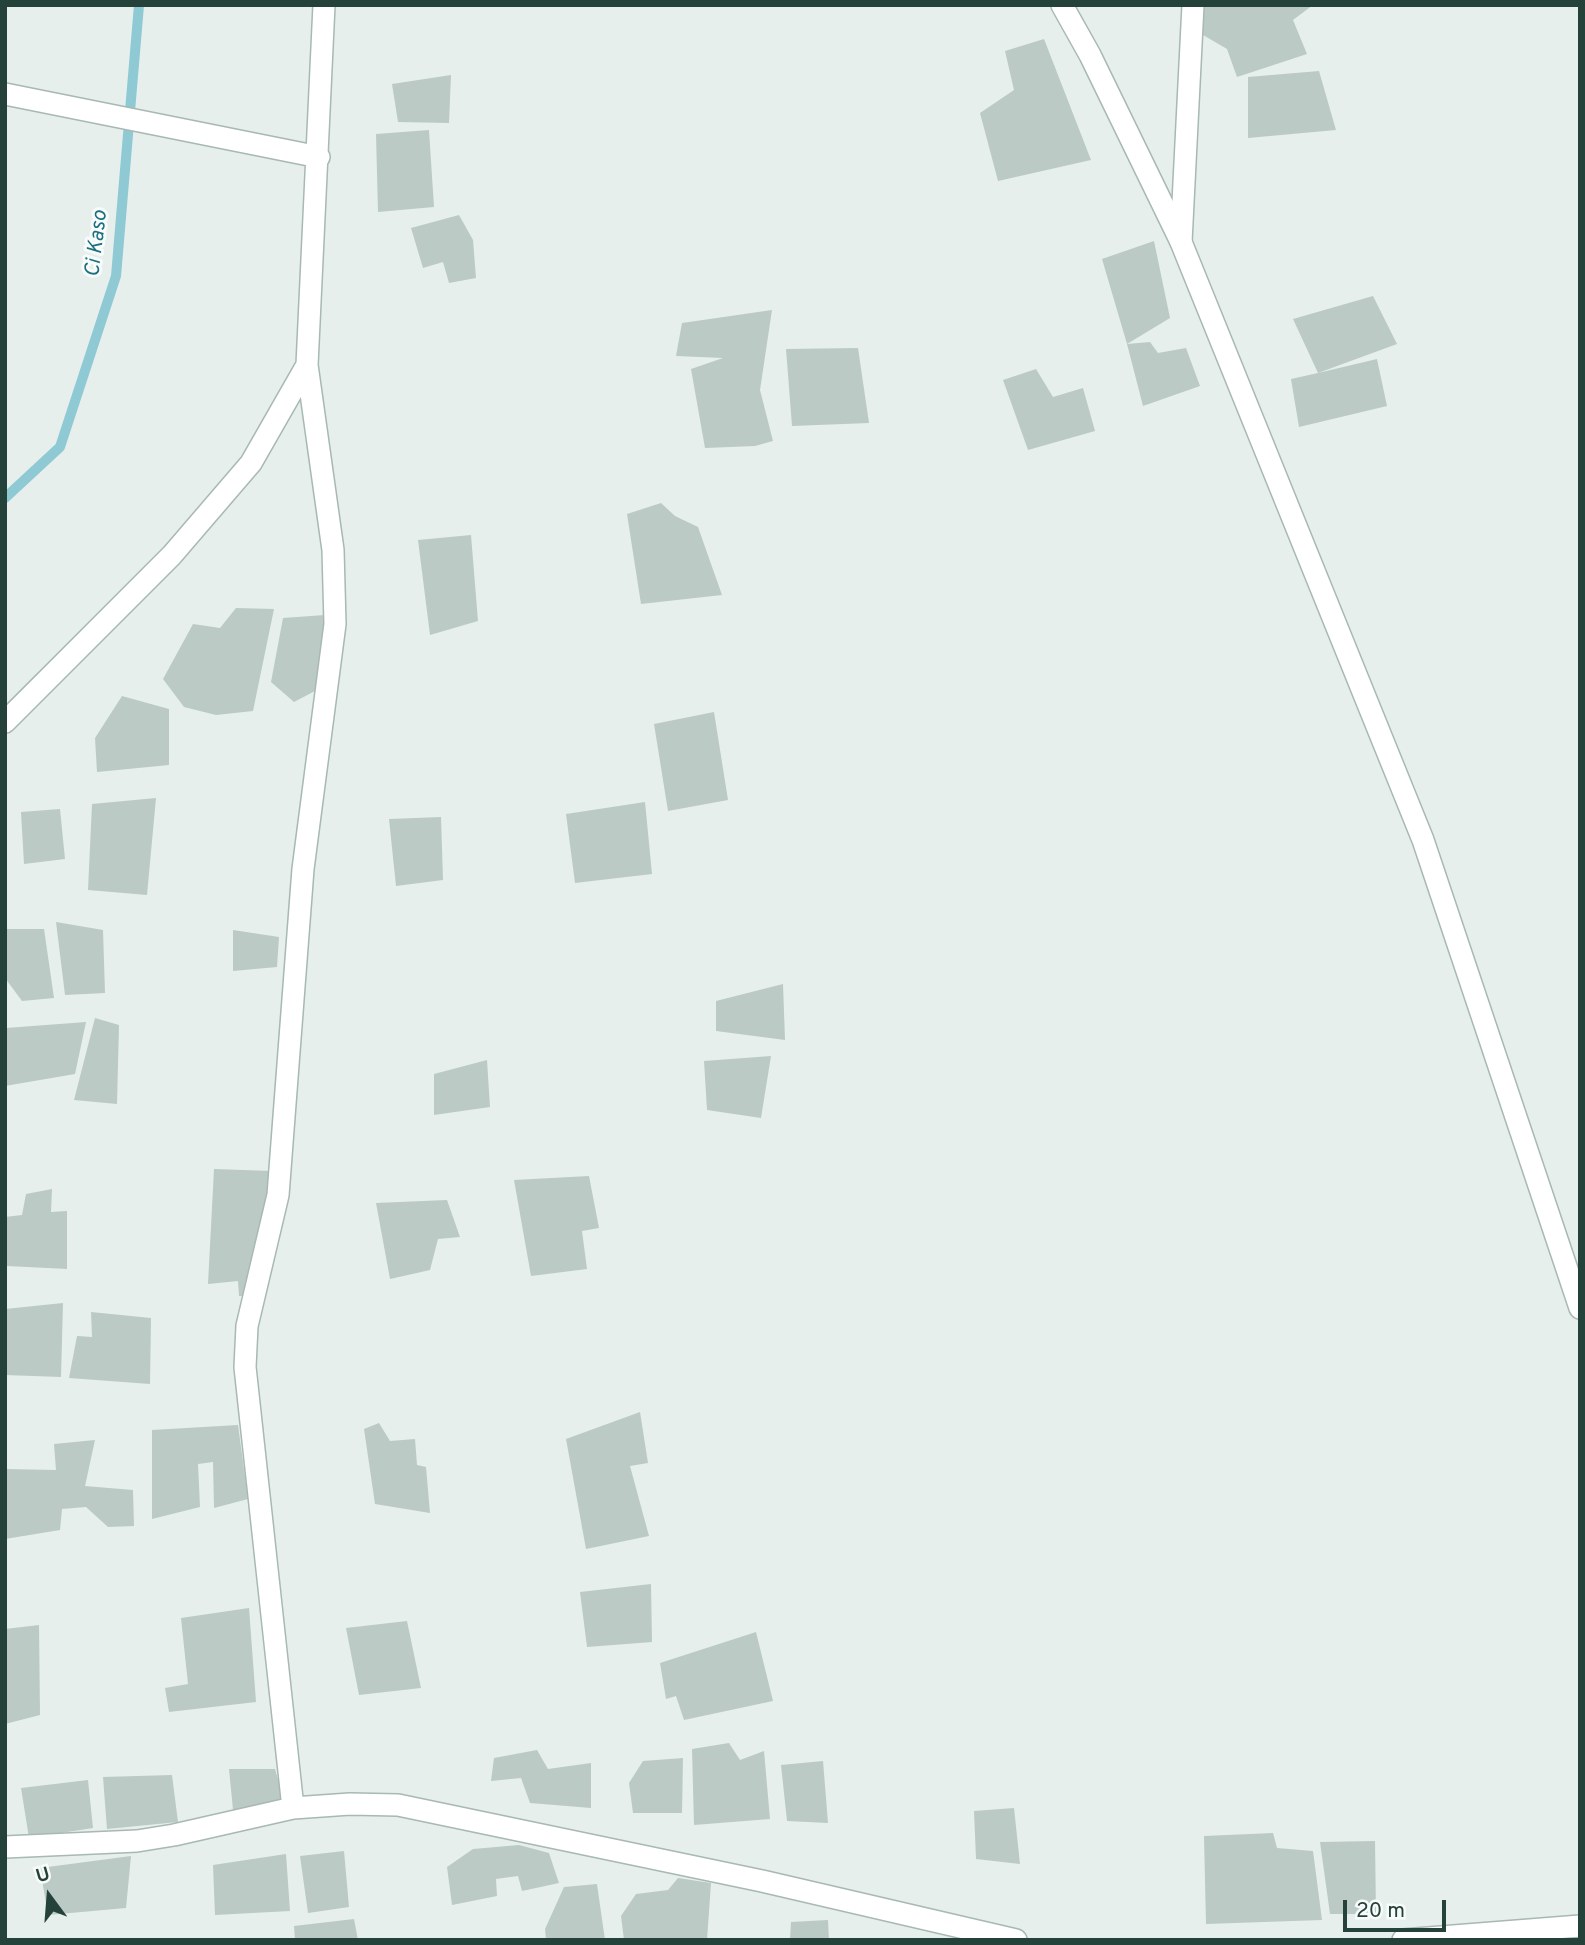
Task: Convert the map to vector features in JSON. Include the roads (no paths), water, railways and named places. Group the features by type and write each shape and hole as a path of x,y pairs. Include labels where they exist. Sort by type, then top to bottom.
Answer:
{"street":[{"path":"293,1808 245,1367 247,1326 278,1195 303,869 335,624 333,550 307,365 319,157 324,5"},
{"path":"1062,5 1090,55 1181,242 1423,840 1580,1308"},
{"path":"1181,242 1193,5"},
{"path":"5,94 319,157"},
{"path":"5,722 172,555 251,463 307,365"},
{"path":"5,1847 137,1841 293,1808 350,1804 398,1805 762,1881 1016,1940"},
{"path":"1403,1940 1580,1926"}],"waterway":[{"name":"Ci Kaso","path":"5,498 60,447 116,276 139,5"}]}
